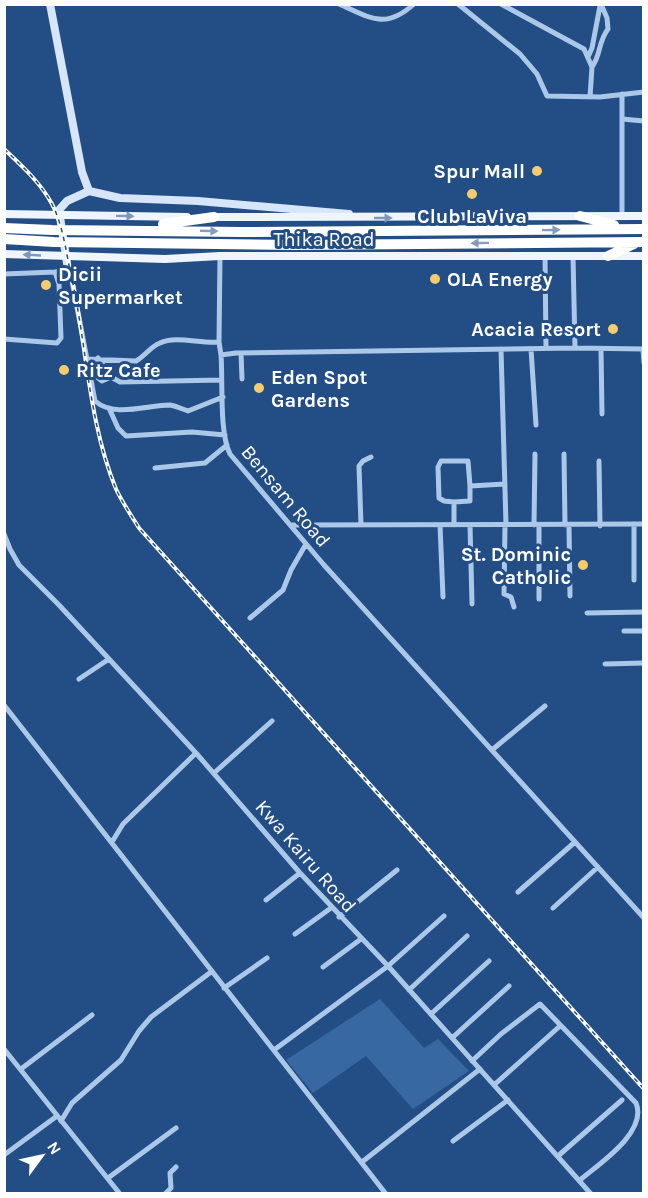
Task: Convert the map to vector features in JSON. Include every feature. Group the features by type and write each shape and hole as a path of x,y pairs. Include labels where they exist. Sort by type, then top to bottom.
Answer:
{"highway":[{"path":"580,216 629,229"},
{"path":"127,229 214,217"},
{"name":"Thika Road","path":"4,228 242,232 644,229"},
{"name":"Thika Road","path":"4,239 54,242 295,245 640,242"},
{"path":"608,256 640,242"}],"main road":[{"name":"Thika Road","path":"4,214 363,218 644,216"},
{"name":"Thika Road","path":"4,254 165,258 644,256"}],"street":[{"path":"50,4 82,172 89,191"},
{"path":"339,4 384,20 394,19 414,4"},
{"path":"458,4 520,54 537,74 547,96 590,97 644,92"},
{"path":"501,4 584,49 592,67 590,97"},
{"path":"592,67 597,60 602,37 608,29 607,18 600,4"},
{"path":"588,57 600,4"},
{"path":"622,94 622,215"},
{"path":"622,119 644,121"},
{"path":"223,397 188,411 173,405 109,408 95,401 72,276 68,270 59,210 67,201 89,191 120,198 320,210 363,218"},
{"name":"Bensam Road","path":"220,256 219,342 225,435 230,454 324,565 644,918"},
{"path":"545,256 546,348"},
{"path":"573,256 575,348"},
{"path":"4,274 68,270"},
{"path":"4,339 57,343 60,341 59,284 55,272"},
{"path":"87,359 136,361 156,345 169,341 219,342"},
{"path":"221,355 575,348 643,350 644,363"},
{"path":"501,349 506,525 504,594 512,597 514,607"},
{"path":"531,349 536,426"},
{"path":"601,349 602,414"},
{"path":"241,353 242,379"},
{"path":"98,358 111,377 120,382 221,380"},
{"path":"89,369 102,381 111,377"},
{"path":"109,408 118,428 126,436 192,432 225,435"},
{"path":"155,468 205,463 227,445"},
{"path":"536,454 539,599"},
{"path":"564,454 570,596"},
{"path":"360,525 359,466 363,460 371,457"},
{"path":"462,459 468,461 470,486 470,501 454,502 439,498 439,462 462,459"},
{"path":"599,461 600,526"},
{"path":"470,486 505,484"},
{"path":"454,502 454,525"},
{"path":"634,524 634,580"},
{"path":"292,525 644,525"},
{"path":"440,525 443,597"},
{"path":"470,525 472,604"},
{"name":"Kwa Kairu Road","path":"4,534 19,565 196,753 339,917 388,966 591,1194"},
{"path":"250,618 284,590 291,570 306,544"},
{"path":"587,613 644,612"},
{"path":"624,631 644,631"},
{"path":"79,679 109,659"},
{"path":"605,664 644,663"},
{"path":"4,705 386,1194"},
{"path":"492,750 545,706"},
{"path":"214,773 272,721"},
{"path":"112,842 123,824 196,753"},
{"path":"518,892 575,842"},
{"path":"553,908 597,867"},
{"path":"339,917 397,870"},
{"path":"266,900 300,873"},
{"path":"295,934 331,908"},
{"path":"274,1050 388,966 444,916"},
{"path":"409,990 467,936"},
{"path":"323,967 361,939"},
{"path":"224,988 267,958"},
{"path":"431,1014 489,961"},
{"path":"4,1155 59,1119 72,1103 121,1060 139,1030 151,1017 211,972"},
{"path":"452,1038 509,986"},
{"path":"472,1061 538,1004 636,1103 639,1113 631,1135 580,1180"},
{"path":"21,1070 92,1015"},
{"path":"494,1085 541,1040 560,1026"},
{"path":"4,1048 120,1194"},
{"path":"362,1162 480,1069"},
{"path":"453,1141 508,1100"},
{"path":"558,1156 622,1100"},
{"path":"108,1178 176,1128"},
{"path":"165,1194 171,1188 170,1173 176,1167"}],"shaded area":[{"path":"380,999 424,1048 438,1039 469,1071 413,1109 366,1056 313,1093 286,1060"}],"railway":[{"path":"4,149 42,189 59,221 76,302 99,437 116,489 139,528 644,1089"}],"place":[{"name":"Spur Mall","path":"537,171"},
{"name":"Club LaViva","path":"472,194"},
{"name":"OLA Energy","path":"435,279"},
{"name":"Dicii Supermarket","path":"46,285"},
{"name":"Acacia Resort","path":"613,329"},
{"name":"Ritz Cafe","path":"64,370"},
{"name":"Eden Spot Gardens","path":"259,388"},
{"name":"St. Dominic Catholic","path":"583,565"}]}
